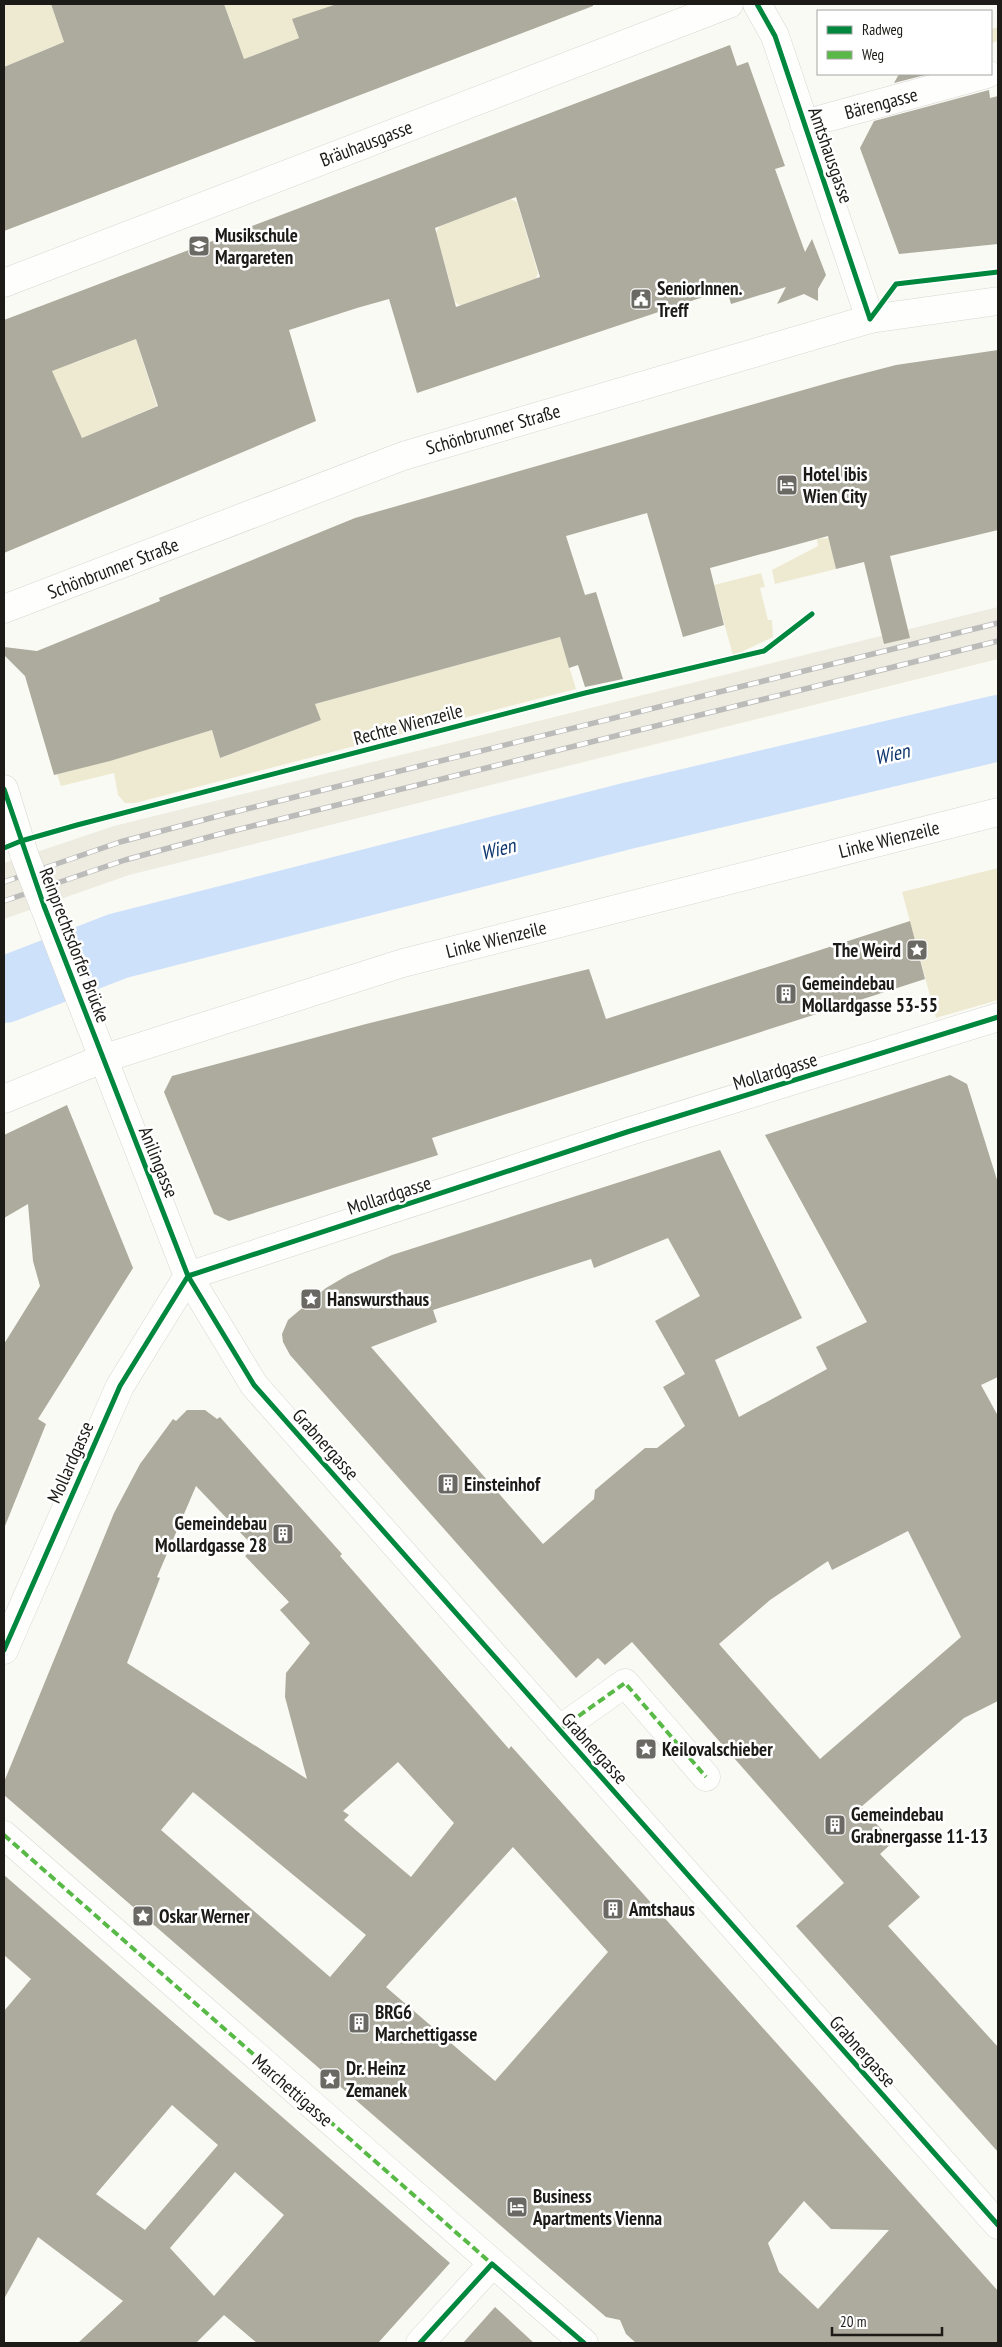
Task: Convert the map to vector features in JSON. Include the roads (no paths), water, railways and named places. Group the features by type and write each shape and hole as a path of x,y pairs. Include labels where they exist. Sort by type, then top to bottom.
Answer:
{"street":[{"name":"Bräuhausgasse","path":"4,283 729,4"},
{"name":"Amtshausgasse","path":"757,4 775,36 870,319"},
{"name":"Bärengasse","path":"804,124 983,75"},
{"name":"Schönbrunner Straße","path":"4,609 403,456 870,319 998,301"},
{"name":"Reinprechtsdorfer Brücke","path":"4,790 23,848 102,1059"},
{"name":"Linke Wienzeile","path":"4,1099 102,1059 403,963 998,812"},
{"name":"Mollardgasse","path":"4,1650 120,1386 188,1276 627,1132 998,1017"},
{"name":"Anilingasse","path":"102,1059 188,1276"},
{"name":"Grabnergasse","path":"188,1276 254,1385 998,2225"},
{"name":"Grabnergasse","path":"559,1730 625,1683 706,1777"},
{"name":"Marchettigasse","path":"4,1835 584,2343"},
{"path":"420,2343 492,2264"}],"waterway":[{"name":"Wien","path":"4,990 118,946 627,816 998,728"}],"railway":[{"path":"4,882 120,842 222,815 998,623"},
{"path":"4,901 125,860 220,834 998,641"}],"place":[{"name":"Musikschule Margareten","path":"199,246"},
{"name":"SeniorInnen. Treff","path":"641,299"},
{"name":"Hotel ibis Wien City","path":"787,485"},
{"name":"The Weird","path":"917,950"},
{"name":"Gemeindebau Mollardgasse 53-55","path":"786,994"},
{"name":"Hanswursthaus","path":"311,1299"},
{"name":"Einsteinhof","path":"448,1484"},
{"name":"Gemeindebau Mollardgasse 28","path":"283,1534"},
{"name":"Keilovalschieber","path":"646,1749"},
{"name":"Gemeindebau Grabnergasse 11-13","path":"835,1825"},
{"name":"Amtshaus","path":"613,1909"},
{"name":"Oskar Werner","path":"143,1916"},
{"name":"BRG6 Marchettigasse","path":"359,2023"},
{"name":"Dr. Heinz Zemanek","path":"330,2079"},
{"name":"Business Apartments Vienna","path":"517,2207"}]}
